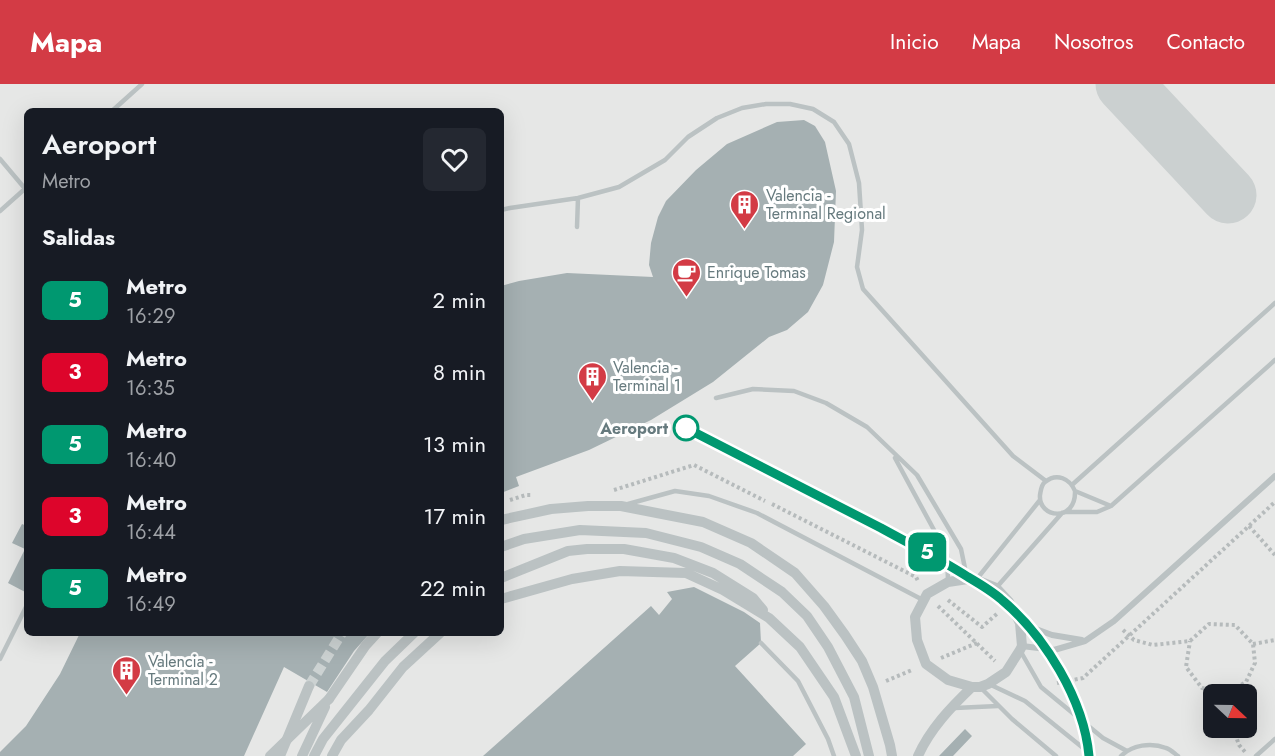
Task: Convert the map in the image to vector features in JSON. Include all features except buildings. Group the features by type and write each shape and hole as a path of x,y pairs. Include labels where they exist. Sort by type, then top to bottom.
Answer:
{"street":[{"path":"1021,648 1054,650 1085,641 1114,621 1275,476"},
{"path":"504,519 551,509 621,506 703,522 751,543 795,573 845,634 862,662 873,687 892,756"},
{"path":"504,546 524,539 580,530 646,533 701,547 740,564 782,592 807,616 828,646 854,697 869,756"},
{"path":"504,577 568,551 587,549 624,549 674,558 713,573 753,598 769,618 800,647 834,698 856,756"},
{"path":"504,598 572,579 620,571 686,573 723,590 769,618"},
{"path":"918,756 949,709 980,686 1006,672 1021,648 1020,623 1009,602 996,588 972,580 948,582 927,594 923,600 915,616 916,640 926,664 948,680 980,686"},
{"path":"1020,623 1052,635 1085,641"},
{"path":"302,756 329,699 374,636"},
{"path":"314,756 323,739 385,661 411,636"},
{"path":"332,756 341,740 369,710 403,667 437,636"},
{"path":"280,756 309,686"},
{"path":"270,756 329,699"}],"lane":[{"path":"115,108 142,84"},
{"path":"504,209 578,198 619,188 665,160 688,137 717,118 742,108 766,104 790,104 813,109 834,122 849,144 859,183 862,230 856,267 863,289 1013,456 1046,481"},
{"path":"0,159 24,187"},
{"path":"0,211 24,191"},
{"path":"577,227 578,198"},
{"path":"1072,484 1275,303"},
{"path":"996,588 1064,513 1072,507 1076,500 1076,491 1065,478 1054,477 1046,481 1041,486 1040,500 1045,509 1053,513 1064,513 1097,512 1112,506 1275,360"},
{"path":"716,398 753,389 794,392 826,403 867,427 917,475 961,549 972,580"},
{"path":"893,453 947,554 948,582"},
{"path":"621,506 675,491 709,496 757,513 923,600"},
{"path":"1076,491 1112,506"},
{"path":"972,580 1040,500"},
{"path":"0,659 24,611"},
{"path":"761,643 798,681 828,739 834,756"},
{"path":"1021,648 1041,687 1102,738 1127,751"},
{"path":"980,686 1012,719 1056,756"},
{"path":"980,686 1025,701 1093,756"},
{"path":"949,709 998,705"},
{"path":"1256,756 1275,739"},
{"path":"1121,756 1127,751 1147,744 1167,748 1178,756"}],"path":[{"path":"1041,687 1083,678 1275,502"},
{"path":"1249,526 1275,555"},
{"path":"948,600 982,627"},
{"path":"1114,621 1134,640 1153,645 1190,641 1209,624 1234,626 1252,644 1255,663 1246,681 1242,684"},
{"path":"1252,644 1275,640"},
{"path":"1190,641 1186,667 1203,688"},
{"path":"1237,738 1248,756"}],"shaded area":[{"path":"0,84 1275,84 1275,756 0,756"}],"taxiway":[{"path":"1124,84 1228,195"}],"tunnel":[{"path":"309,686 340,636"}],"metro line":[{"name":"5","path":"686,428 940,559 1002,599 1029,626 1067,684 1088,743 1089,756"}],"place":[{"name":"Valencia - Terminal Regional","path":"745,230"},
{"name":"Enrique Tomas","path":"686,298"},
{"name":"Valencia - Terminal 1","path":"592,402"},
{"name":"Aeroport","path":"686,428"},
{"name":"Valencia - Terminal 2","path":"127,696"}]}
